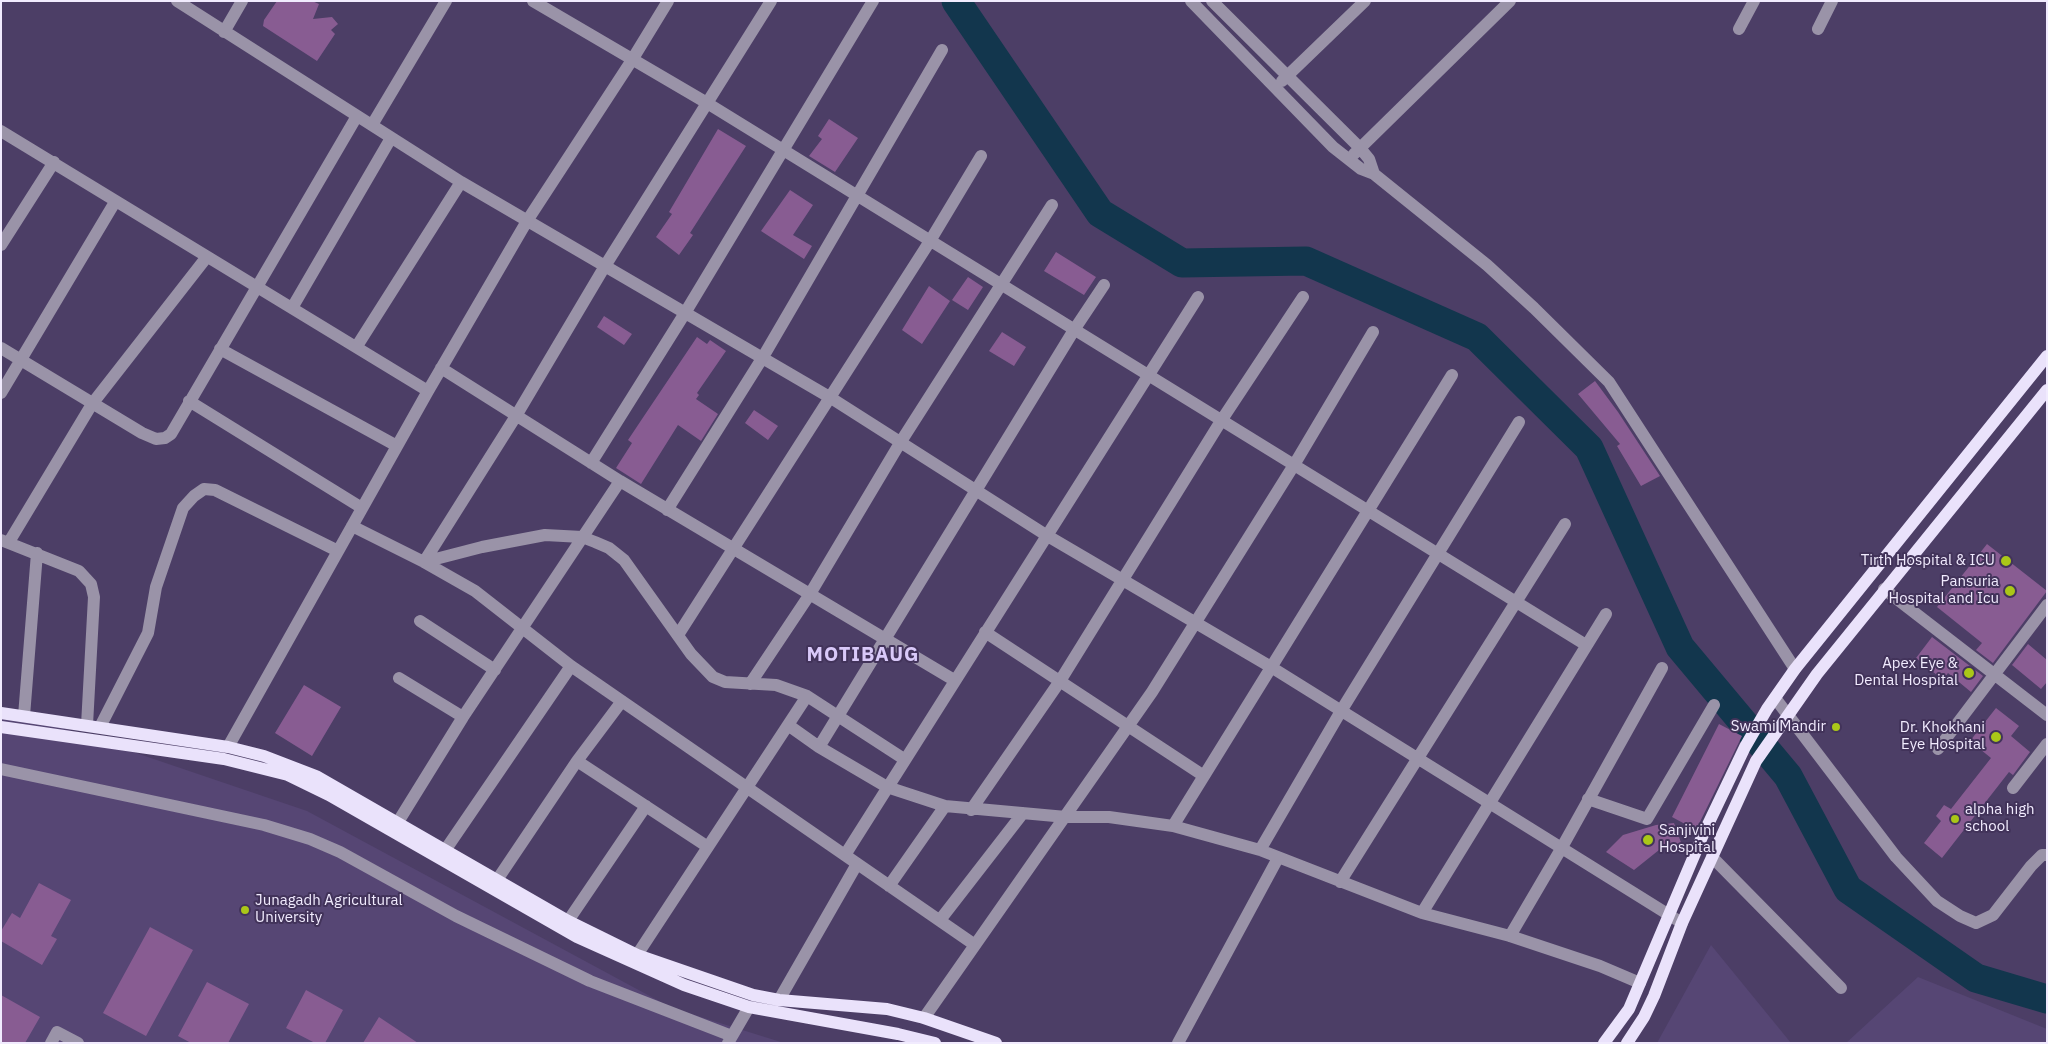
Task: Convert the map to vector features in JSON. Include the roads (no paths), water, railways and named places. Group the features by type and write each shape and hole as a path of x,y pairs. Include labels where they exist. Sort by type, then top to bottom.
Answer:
{"main road":[{"path":"1604,1043 1629,1009 1667,914 1745,747 1767,709 1794,668 2047,356"},
{"path":"1627,1043 1644,1017 1682,924 1756,761 1785,719 1884,589 2047,390"},
{"path":"1,712 228,747 264,756 316,776 446,849 568,921 637,955 753,995 780,1000 861,1006 924,1018 996,1043"},
{"path":"1,726 224,759 288,775 330,795 577,937 684,985 749,1007 888,1032 935,1043"},
{"path":"1629,1009 1644,1017"}],"street":[{"path":"177,1 461,182 831,398 1046,535 1271,667 1682,924"},
{"path":"224,32 242,1"},
{"path":"372,125 446,1"},
{"path":"228,747 428,390 527,222 668,1"},
{"path":"424,562 516,416 605,266 771,1"},
{"path":"591,463 685,313 873,1"},
{"path":"1191,1 1333,147 1362,169 1374,174 1487,265 1609,382 1794,668"},
{"path":"1212,1 1360,148 1369,159 1374,174"},
{"path":"1276,88 1365,1"},
{"path":"1349,159 1510,1"},
{"path":"1739,29 1754,1"},
{"path":"1818,29 1832,1"},
{"path":"541,3 632,60 707,103 782,152 930,241 1586,646"},
{"path":"668,510 763,357 942,50"},
{"path":"1,348 92,404 156,439 165,438 171,434 188,401 357,116"},
{"path":"1,131 54,162 206,258 357,346 428,390"},
{"path":"292,308 391,138"},
{"path":"678,635 831,398 981,156"},
{"path":"1,245 54,162"},
{"path":"357,346 461,182"},
{"path":"1,393 115,202"},
{"path":"750,684 810,594 900,443 1052,205"},
{"path":"87,725 94,597 91,584 79,571 5,541 92,404 206,258"},
{"path":"820,747 1074,330 1104,284"},
{"path":"844,855 1198,297"},
{"path":"971,810 1060,682 1122,578 1221,421 1303,297"},
{"path":"924,1018 1129,728 1294,465 1373,332"},
{"path":"220,349 397,446"},
{"path":"441,368 733,550 954,680"},
{"path":"1173,826 1452,375"},
{"path":"188,401 362,508"},
{"path":"1260,850 1341,711 1519,422"},
{"path":"398,822 523,626 620,481"},
{"path":"100,728 148,633 156,587 183,508 194,496 204,489 215,490 338,551"},
{"path":"1340,882 1565,524"},
{"path":"352,526 424,562 475,591 523,626 571,666 975,946"},
{"path":"424,562 482,548 545,536 582,537 609,548 624,560 691,654 713,676 724,682 776,685 807,696 904,759"},
{"path":"24,716 37,553"},
{"path":"1884,589 2047,715"},
{"path":"1938,749 2047,605"},
{"path":"1422,913 1606,614"},
{"path":"420,621 495,670"},
{"path":"985,632 1204,776"},
{"path":"446,849 571,666"},
{"path":"1510,936 1662,668"},
{"path":"399,678 464,717"},
{"path":"637,955 807,696"},
{"path":"1775,698 1785,719 1896,856 1937,900 1960,916 1976,923 1993,915 2030,866 2042,856 2047,855"},
{"path":"497,880 577,761 622,701"},
{"path":"1588,799 1647,819 1714,705"},
{"path":"788,726 887,787 944,806 971,810 1066,817 1109,817 1173,826 1260,850 1422,913 1510,936 1600,966 1640,983"},
{"path":"2013,788 2047,744"},
{"path":"577,761 708,847"},
{"path":"1,769 264,825 310,839 340,852 456,916 590,981 730,1039 749,1007"},
{"path":"568,921 646,806"},
{"path":"889,886 944,806"},
{"path":"940,920 1023,813"},
{"path":"1712,857 1841,988"},
{"path":"1178,1043 1278,858"},
{"path":"780,1000 857,864"},
{"path":"52,1043 58,1032 78,1043"}],"waterway":[{"path":"956,1 1100,213 1182,263 1306,261 1477,337 1589,448 1680,647 1788,776 1848,889 1976,978 2047,999"}],"place":[{"name":"Tirth Hospital & ICU","path":"2006,561"},
{"name":"Pansuria Hospital and Icu","path":"2010,591"},
{"name":"Apex Eye & Dental Hospital","path":"1969,673"},
{"name":"Swami Mandir","path":"1836,727"},
{"name":"Dr. Khokhani Eye Hospital","path":"1996,737"},
{"name":"alpha high school","path":"1955,819"},
{"name":"Sanjivini Hospital","path":"1648,840"},
{"name":"Junagadh Agricultural University","path":"245,910"}],"district":[{"name":"MOTIBAUG","path":"863,655"}]}
